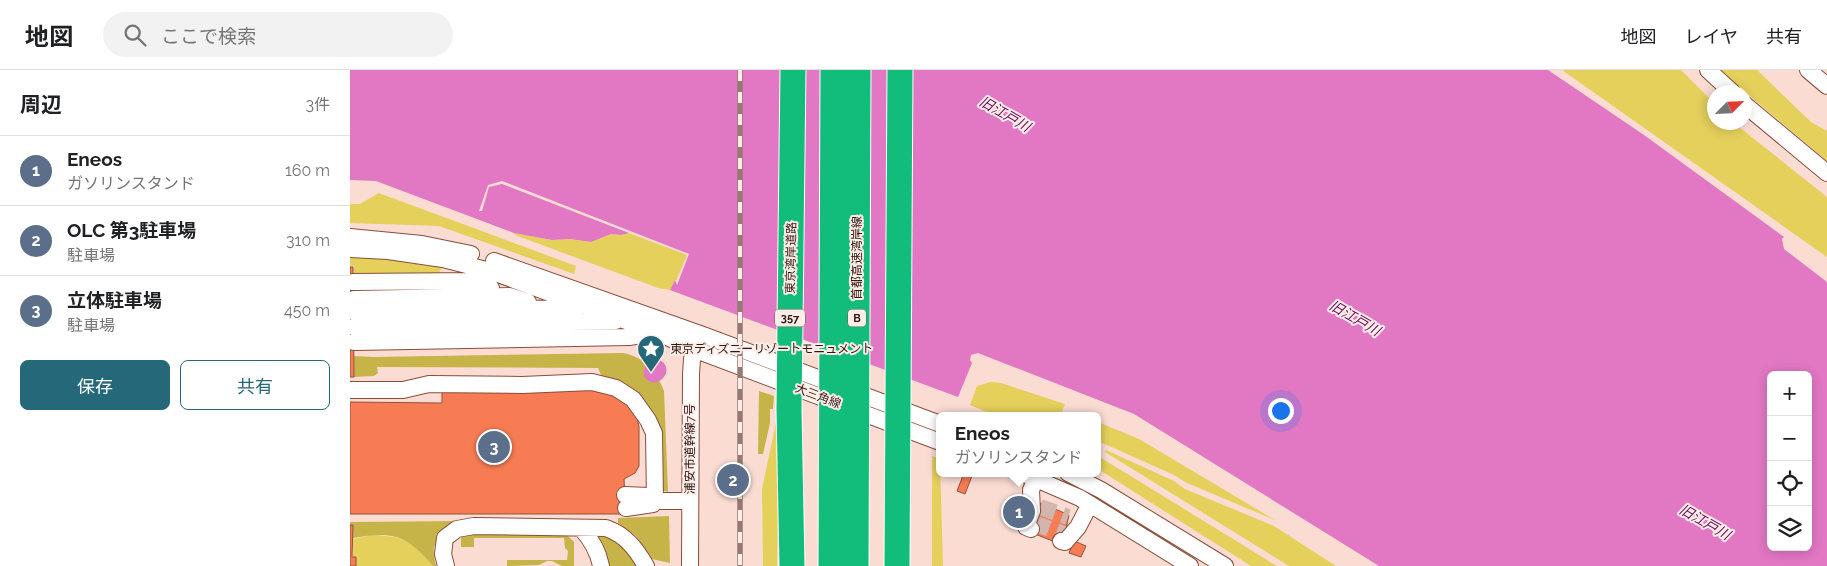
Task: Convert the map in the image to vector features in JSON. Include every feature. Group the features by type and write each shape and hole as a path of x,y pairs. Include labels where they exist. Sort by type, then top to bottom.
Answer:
{"highway":[{"name":"東京湾岸道路","path":"792,566 790,409 793,70"},
{"name":"首都高速湾岸線","path":"831,566 833,70"},
{"name":"首都高速湾岸線","path":"856,566 858,70"},
{"path":"897,566 900,70"}],"street":[{"path":"1708,70 1724,85"},
{"path":"1808,70 1827,86"},
{"path":"1752,111 1827,173"},
{"path":"350,237 422,244 467,253 700,343"},
{"path":"350,249 420,256 465,264 490,271 649,330 700,343"},
{"path":"353,282 474,281 491,288"},
{"path":"353,324 510,296 528,302 570,301"},
{"path":"353,324 589,308"},
{"path":"353,324 608,314"},
{"path":"353,324 624,321"},
{"path":"353,324 649,330"},
{"path":"353,324 629,337 649,330"},
{"name":"大三角線","path":"700,343 936,423"},
{"name":"大三角線","path":"700,343 936,440"},
{"name":"浦安市道幹線7号","path":"690,566 691,374 692,359 700,343"},
{"path":"350,390 403,390 429,384 522,385 592,382 616,388 633,399 652,427 654,433 655,501"},
{"path":"1029,477 1034,515"},
{"path":"1032,477 1058,487 1090,504 1190,566"},
{"path":"1076,477 1108,494 1225,566"},
{"path":"625,501 649,505 655,501 690,501"},
{"path":"1070,529 1090,504"},
{"path":"446,566 443,554 445,538 457,529 465,527 606,528 616,532 633,546 646,566"},
{"path":"581,528 597,551 601,566"}],"shaded area":[{"path":"1562,70 1681,70 1707,96 1707,130 1743,130 1827,197 1827,257"},
{"path":"1719,70 1757,70 1811,122 1827,131 1827,161 1752,98 1752,85 1737,85"},
{"path":"379,193 576,266 574,274 439,226 350,223 350,204 360,204"},
{"path":"514,233 552,240 570,239 591,242 611,234 621,235 629,233 687,255 670,290 658,288 515,235"},
{"path":"350,256 376,257 443,266 438,274 354,280 354,266 350,266"},
{"path":"623,353 643,361 653,371 664,391 668,492 662,490 659,432 607,378 601,375 598,368 377,367 378,373 374,376 354,377 354,356"},
{"path":"991,382 1001,383 1065,404 1062,412 987,412 970,405 977,386"},
{"path":"759,391 774,396 773,409 770,409 770,423 763,454 758,454"},
{"path":"777,418 779,451 777,566 763,566 762,489"},
{"path":"1101,423 1139,439 1275,520 1187,483 1174,475 1101,442"},
{"path":"1106,450 1174,481 1185,489 1274,526 1336,566 1289,566 1105,452"},
{"path":"932,456 936,458 936,477 941,477 943,566 932,566"},
{"path":"1101,458 1277,566 1251,566 1101,471"},
{"path":"669,516 670,563 652,559 636,536 618,523 618,518"},
{"path":"464,521 439,538 434,549 436,566 433,566 407,542 398,538 379,535 353,538 353,525 350,525 350,522"},
{"path":"470,532 565,533 574,542 574,566 562,566 552,561 547,561 539,565 507,566 507,560 567,560 568,551 565,548 564,538 474,538 474,547 461,547 461,537 469,536"},
{"path":"600,534 612,539 627,550 636,566 608,566 598,538"},
{"path":"372,535 392,537 407,542 419,551 433,566 356,566 356,557 353,557 353,539"}],"water":[{"name":"旧江戸川","path":"350,70 1548,70 1644,135 1784,237 1782,239 1784,249 1827,282 1827,566 1379,566 1134,414 978,353 971,355 970,360 972,363 958,397 670,290 675,280 677,285 689,254 502,181 488,185 479,211 482,211 489,187 502,184 629,233 621,235 611,234 591,242 570,239 552,240 514,233 376,181 350,180"}],"building":[{"path":"350,267 353,267 354,377 350,377"},
{"path":"442,389 606,390 626,400 637,418 639,427 639,466 635,473 624,479 626,514 350,514 350,402 442,403"},
{"path":"962,477 972,477 965,494 957,491"},
{"path":"1020,500 1025,502 1026,512 1020,526 1010,522"},
{"path":"1041,503 1069,515 1065,533 1060,544 1030,532"},
{"path":"350,525 353,525 352,557 356,557 356,566 350,566"},
{"path":"1074,541 1086,546 1081,557 1069,553"}],"tunnel":[{"path":"1040,507 1068,517"},
{"path":"1034,523 1064,534"}],"railway":[{"path":"740,70 740,566"}],"place":[{"name":"東京ディズニーリゾートモニュメント","path":"651,373"},
{"name":"立体駐車場","path":"494,447"},
{"name":"OLC 第3駐車場","path":"733,480"},
{"name":"Eneos","path":"1019,512"}]}
